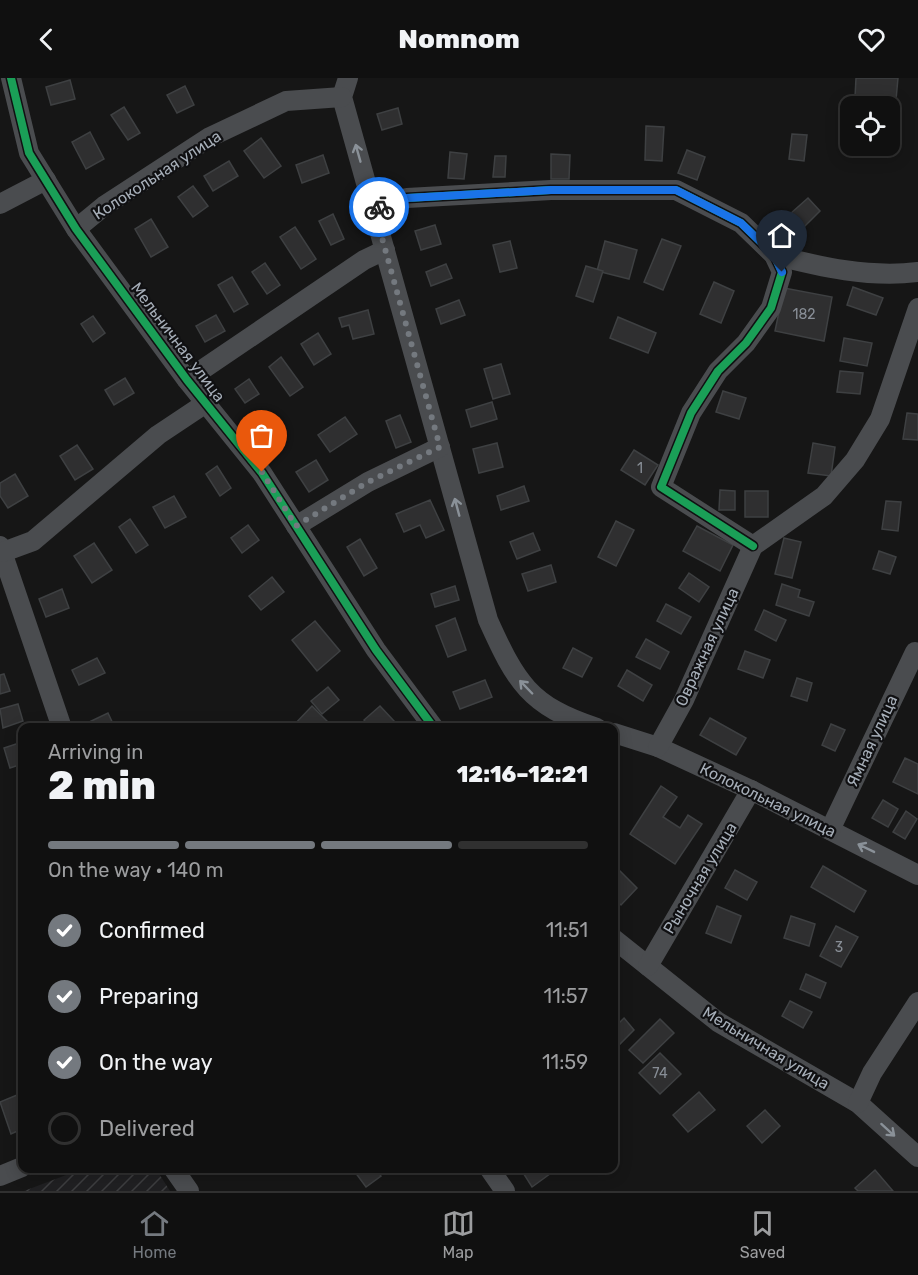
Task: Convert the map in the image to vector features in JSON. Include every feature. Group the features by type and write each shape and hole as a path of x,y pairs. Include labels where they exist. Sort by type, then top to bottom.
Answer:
{"street":[{"name":"Мельничная улица","path":"11,78 29,153 76,229 188,380 262,472 376,650 430,723"},
{"path":"348,78 342,97 488,620 506,659 519,680 547,708 569,723"},
{"name":"Колокольная улица","path":"76,229 104,206 210,137 286,101 342,97"},
{"path":"0,204 46,180"},
{"path":"374,209 407,198 551,190 676,190 741,223 774,255 782,272 771,308 746,343 718,370 691,413 661,487 753,546 824,496 855,460 880,419 918,308"},
{"path":"188,380 364,260 385,250"},
{"path":"774,255 829,269 900,274 918,272"},
{"name":"Мельничная улица","path":"1,549 33,540 158,435 206,403"},
{"path":"296,526 368,482 440,447"},
{"name":"Овражная улица","path":"658,747 684,700 753,546"},
{"path":"1,549 60,723"},
{"name":"Ямная улица","path":"830,830 915,652"},
{"name":"Колокольная улица","path":"618,734 658,747 752,790 918,875"},
{"name":"Рыночная улица","path":"648,966 752,790"},
{"name":"Мельничная улица","path":"618,942 718,1022 858,1102 918,1157"},
{"path":"858,1102 872,1073 918,1002"},
{"path":"0,1176 18,1169"},
{"path":"176,1173 189,1191"},
{"path":"492,1173 505,1191"}],"shaded area":[{"path":"71,1173 159,1173 170,1191 24,1191"}],"building":[{"path":"856,78 898,78 896,96 855,96"},
{"path":"70,80 75,99 51,105 46,87"},
{"path":"185,86 194,105 177,113 167,95"},
{"path":"124,107 140,133 128,140 111,115"},
{"path":"398,108 402,124 382,130 377,114"},
{"path":"646,126 664,127 662,161 645,160"},
{"path":"90,132 104,159 86,169 72,142"},
{"path":"792,134 807,135 804,161 789,159"},
{"path":"261,138 281,166 264,178 244,151"},
{"path":"687,150 705,157 697,180 678,173"},
{"path":"450,152 467,154 464,179 448,178"},
{"path":"551,154 570,155 569,179 551,179"},
{"path":"323,155 329,173 302,183 296,165"},
{"path":"495,156 506,156 505,177 493,177"},
{"path":"229,161 238,176 213,191 204,176"},
{"path":"193,186 208,206 193,217 178,197"},
{"path":"808,198 820,211 803,228 790,214"},
{"path":"333,214 344,239 331,245 319,221"},
{"path":"151,219 168,247 151,257 135,229"},
{"path":"435,225 441,244 421,250 415,231"},
{"path":"295,227 316,259 301,269 280,237"},
{"path":"662,239 681,246 663,290 644,282"},
{"path":"510,241 517,268 500,272 493,245"},
{"path":"605,241 637,250 629,279 597,271"},
{"path":"265,263 280,285 267,294 252,272"},
{"path":"446,264 452,278 431,286 426,272"},
{"path":"586,266 603,271 593,302 576,296"},
{"path":"232,277 248,304 234,312 218,285"},
{"path":"714,282 734,291 721,323 700,314"},
{"path":"853,287 883,298 876,315 847,305"},
{"path":"784,288 832,297 824,341 775,331"},
{"path":"459,300 465,315 441,324 436,309"},
{"path":"368,310 374,334 353,339 349,325 342,327 339,318"},
{"path":"216,315 225,331 205,342 196,326"},
{"path":"93,316 105,333 93,342 81,324"},
{"path":"618,317 656,333 648,353 610,338"},
{"path":"318,333 331,354 314,365 301,344"},
{"path":"844,338 872,343 867,366 840,361"},
{"path":"281,357 303,387 290,396 269,367"},
{"path":"501,364 510,394 493,399 484,369"},
{"path":"840,371 863,373 860,394 837,392"},
{"path":"125,378 134,393 114,405 105,390"},
{"path":"249,379 259,394 245,403 235,389"},
{"path":"723,391 746,398 739,419 716,412"},
{"path":"492,402 497,419 471,427 466,410"},
{"path":"907,413 918,414 918,440 903,439"},
{"path":"400,415 411,442 396,448 386,421"},
{"path":"345,417 357,434 330,452 318,435"},
{"path":"497,443 503,467 479,473 473,449"},
{"path":"813,443 835,447 831,476 808,473"},
{"path":"77,445 93,469 75,480 60,456"},
{"path":"634,450 658,465 645,485 621,470"},
{"path":"316,460 328,480 309,492 296,472"},
{"path":"217,466 231,488 220,496 206,474"},
{"path":"15,474 28,496 8,508 0,496 0,483"},
{"path":"524,486 529,501 501,510 497,496"},
{"path":"720,490 735,491 735,510 719,510"},
{"path":"745,491 768,491 768,517 745,517"},
{"path":"174,496 186,517 165,528 153,507"},
{"path":"430,500 444,530 426,538 420,525 404,532 396,514"},
{"path":"886,501 901,502 898,531 882,529"},
{"path":"130,519 148,545 136,553 119,527"},
{"path":"616,521 634,530 616,566 598,557"},
{"path":"248,525 259,540 242,553 231,538"},
{"path":"697,526 733,545 720,571 683,551"},
{"path":"533,533 540,550 517,559 510,542"},
{"path":"784,538 801,542 792,578 775,574"},
{"path":"360,539 377,568 364,576 347,547"},
{"path":"94,543 112,570 92,583 74,556"},
{"path":"879,551 896,557 890,574 873,569"},
{"path":"551,565 556,582 528,591 522,574"},
{"path":"689,573 709,587 699,602 679,588"},
{"path":"272,577 284,592 261,610 249,596"},
{"path":"782,584 800,590 798,597 814,602 809,616 776,605"},
{"path":"455,586 459,600 435,607 431,594"},
{"path":"62,589 69,608 46,617 39,599"},
{"path":"666,604 691,617 681,634 657,621"},
{"path":"764,610 786,620 776,641 755,630"},
{"path":"455,618 466,650 448,657 436,626"},
{"path":"315,621 340,651 317,671 292,640"},
{"path":"646,639 669,652 660,669 636,657"},
{"path":"573,648 592,658 582,677 563,668"},
{"path":"745,651 770,660 763,678 738,669"},
{"path":"97,658 105,673 79,685 72,670"},
{"path":"627,670 652,685 643,701 618,686"},
{"path":"4,674 10,691 0,694 0,675"},
{"path":"797,678 812,683 807,701 791,696"},
{"path":"485,680 492,697 460,709 453,692"},
{"path":"328,687 339,700 322,714 311,701"},
{"path":"18,704 23,721 3,728 0,709"},
{"path":"312,706 329,723 296,723"},
{"path":"380,706 395,722 366,723 364,720"},
{"path":"108,713 113,723 87,723"},
{"path":"710,718 746,738 736,755 700,735"},
{"path":"831,724 845,730 835,751 822,745"},
{"path":"18,743 18,765 10,768 4,748"},
{"path":"905,758 918,764 918,794 893,782"},
{"path":"661,786 677,797 663,817 680,828 688,815 702,824 675,864 630,834"},
{"path":"883,800 898,809 888,827 872,818"},
{"path":"906,811 917,819 905,839 893,832"},
{"path":"823,866 866,891 854,912 811,887"},
{"path":"618,869 637,888 621,905 618,902"},
{"path":"735,870 757,882 747,900 725,888"},
{"path":"717,906 741,916 731,943 706,933"},
{"path":"791,916 815,924 809,946 784,938"},
{"path":"836,926 858,937 841,967 820,956"},
{"path":"806,974 826,983 820,998 800,989"},
{"path":"790,1001 812,1012 803,1028 782,1016"},
{"path":"624,1018 634,1030 618,1046 618,1024"},
{"path":"660,1019 674,1033 643,1063 629,1050"},
{"path":"660,1053 681,1074 660,1094 639,1073"},
{"path":"699,1092 715,1110 688,1132 673,1115"},
{"path":"17,1095 18,1131 11,1134 0,1102"},
{"path":"765,1110 780,1126 762,1143 747,1126"},
{"path":"875,1170 893,1191 858,1191 855,1188"},
{"path":"356,1173 379,1173 381,1176 366,1187"},
{"path":"523,1173 551,1173 532,1187"}],"cycle path":[{"path":"11,78 29,153 76,229 187,380 262,473 376,650 430,723"},
{"path":"374,209 407,198 551,190 676,190 741,223 774,255 782,272 771,308 746,343 718,371 691,413 661,487 753,546"}],"way so far":[{"path":"262,472 296,526 368,482 440,447 374,209 379,207"}],"route":[{"path":"379,207 407,198 551,190 676,190 741,223 774,255 782,272"}]}
